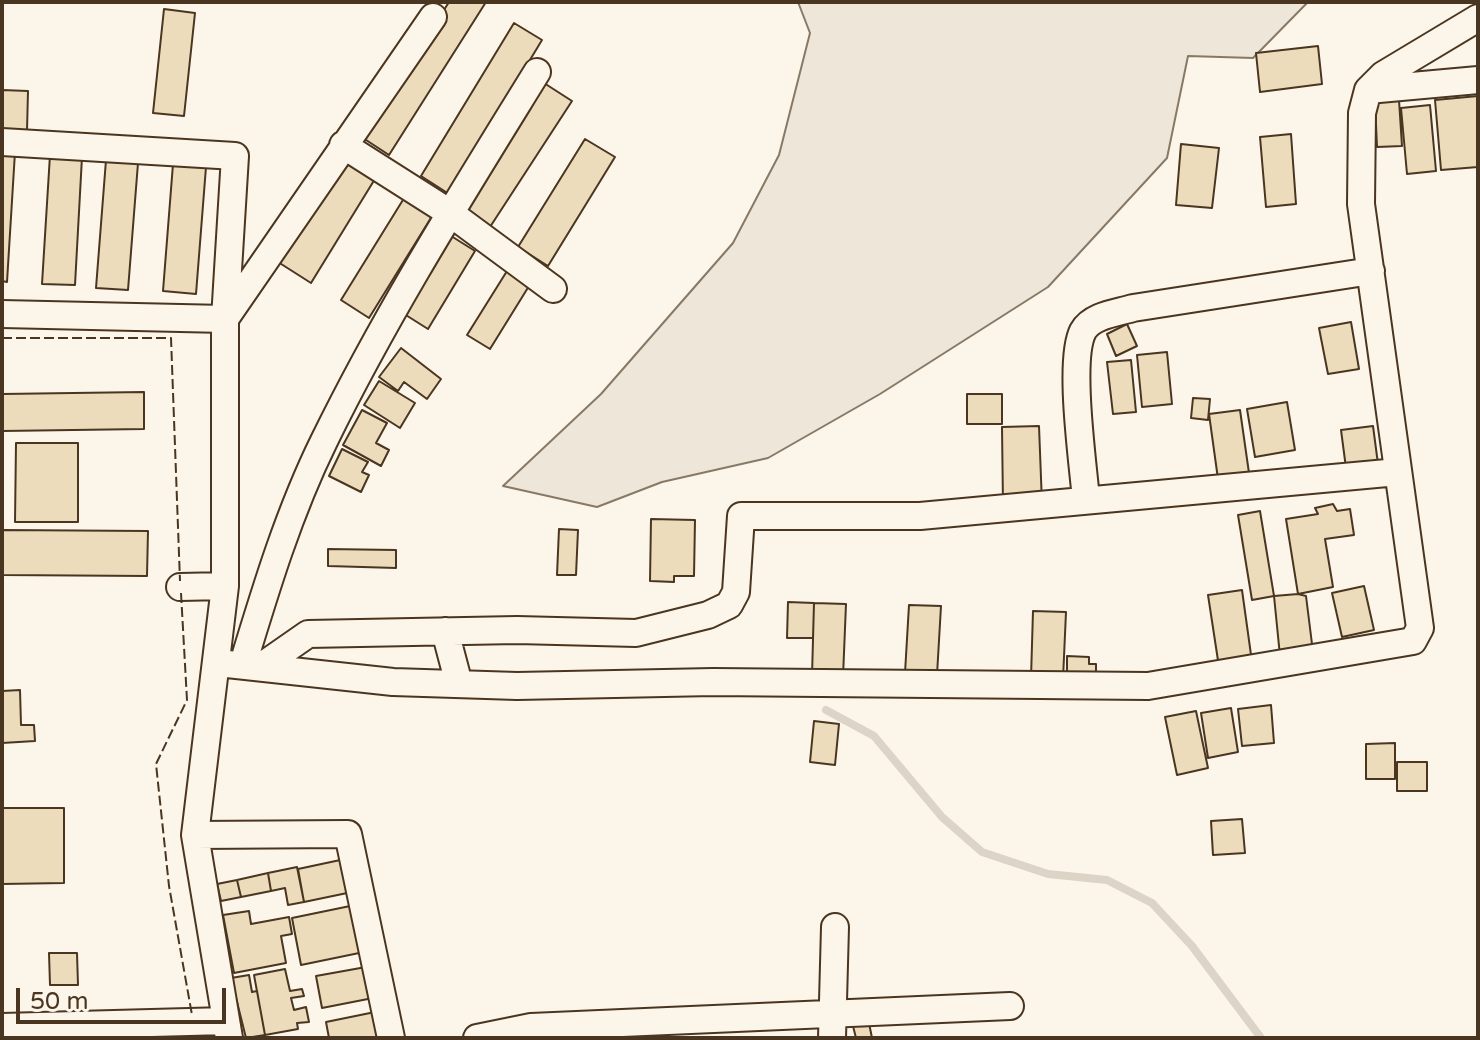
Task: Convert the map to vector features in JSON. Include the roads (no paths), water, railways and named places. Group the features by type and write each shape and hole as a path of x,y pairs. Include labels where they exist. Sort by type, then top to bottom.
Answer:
{"street":[{"path":"225,319 433,17"},
{"path":"241,664 393,682 459,684 1148,686 1413,641 1420,628 1361,204 1362,113 1368,90 1383,75 1478,18"},
{"path":"2,1027 227,1030 195,835 241,664 276,556 324,441 450,213 537,72"},
{"path":"1368,90 1478,80"},
{"path":"2,142 235,156 225,319 225,586 241,664"},
{"path":"343,145 450,213 553,289"},
{"path":"1086,500 1076,354 1084,330 1095,319 1133,308 1371,271"},
{"path":"2,314 225,319"},
{"path":"241,664 308,634 445,631 636,633 708,615 729,605 736,592 741,516 920,516 1398,472"},
{"path":"180,587 225,586"},
{"path":"445,631 459,684"},
{"path":"195,835 348,834 391,1038"},
{"path":"831,1027 835,927"},
{"path":"477,1038 532,1032 831,1027 1010,1006"}],"waterway":[{"path":"826,710 874,736 942,817 982,852 1048,874 1107,880 1152,903 1192,946 1261,1038"}]}
